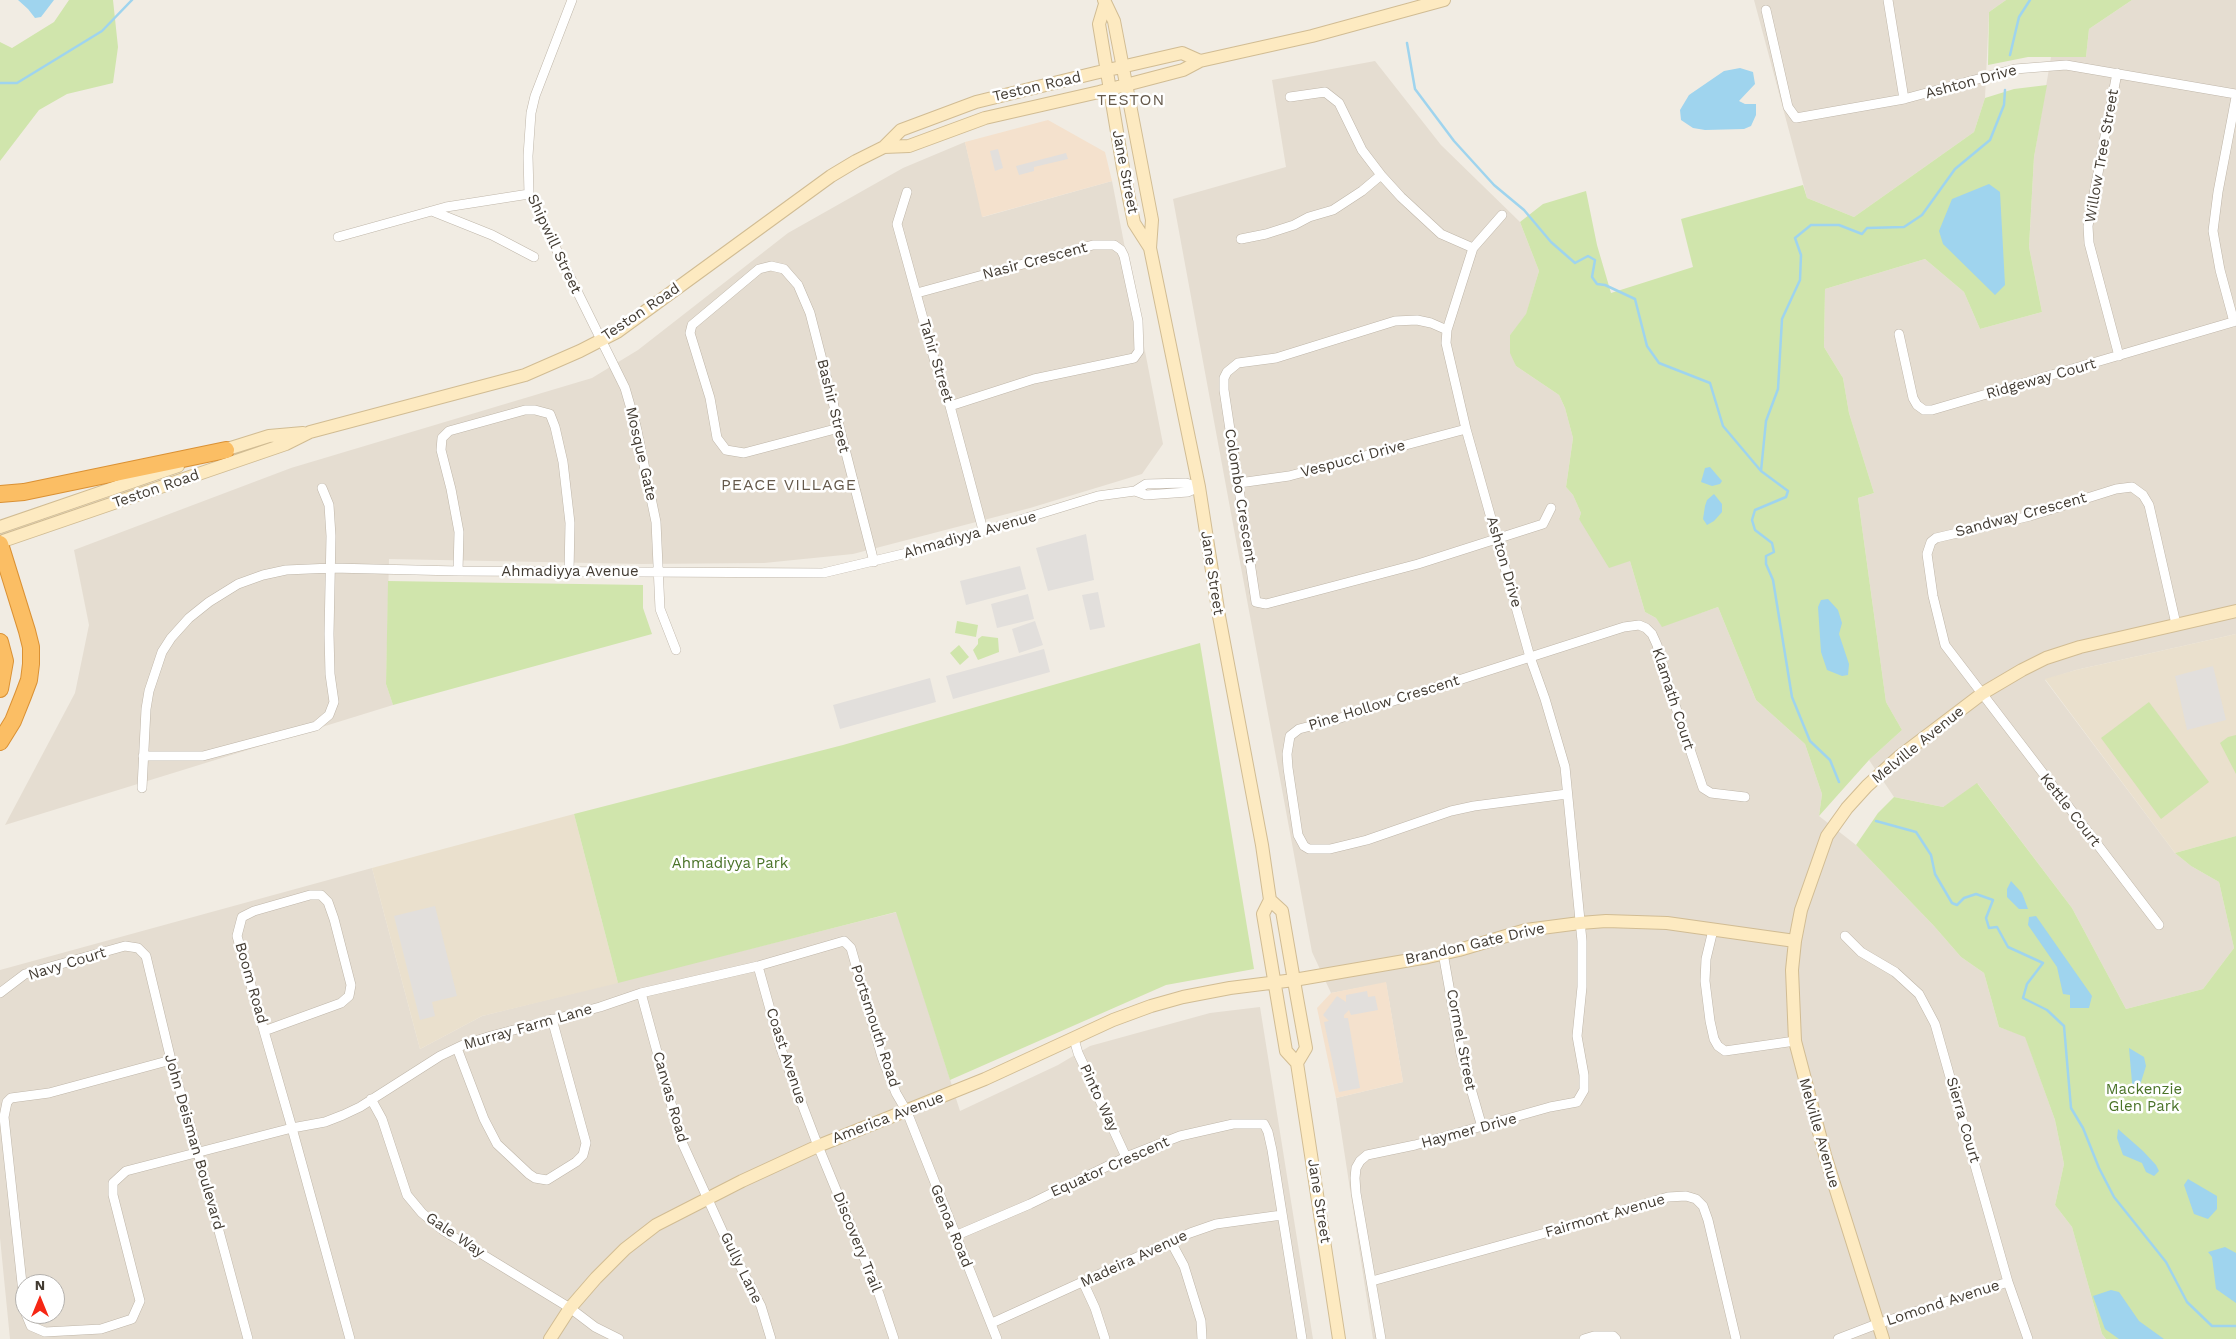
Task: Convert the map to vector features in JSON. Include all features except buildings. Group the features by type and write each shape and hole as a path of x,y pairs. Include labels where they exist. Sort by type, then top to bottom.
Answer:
{"highway":[{"path":"0,494 24,492 226,450"},
{"path":"0,543 28,630 32,664 24,696 13,721 0,742"},
{"path":"0,642 5,661 0,689"}],"main road":[{"name":"Teston Road","path":"884,147 908,146 985,118 1126,85 1183,70 1200,61 1312,36 1444,0"},
{"name":"Jane Street","path":"1104,2 1114,21 1152,220 1150,248 1199,487 1219,616 1262,845 1270,900 1262,914 1286,1052 1297,1063 1340,1339"},
{"name":"Jane Street","path":"1104,2 1099,24 1122,168 1134,223 1150,248"},
{"name":"Teston Road","path":"0,527 269,436 310,432 525,376 617,332 831,176 884,147 901,130 976,102 1182,53 1200,61"},
{"name":"Teston Road","path":"0,543 286,444 310,432"},
{"name":"Melville Avenue","path":"1883,1339 1824,1155 1795,1041 1792,970 1795,941 1804,902 1828,836 1847,808 1900,756 1983,692 2046,658 2080,647 2236,611"},
{"name":"Jane Street","path":"1270,900 1282,911 1306,1048 1297,1063"},
{"name":"Brandon Gate Drive","path":"1275,983 1459,950 1526,930 1580,923 1640,921 1795,941"},
{"name":"America Avenue","path":"550,1339 570,1308 625,1249 656,1225 708,1198 818,1146 865,1126 906,1112 1136,1012 1183,997 1230,988 1275,983"}],"street":[{"name":"Shipwill Street","path":"572,0 535,96 531,114 528,156 529,194 600,341"},
{"path":"1888,0 1904,99"},
{"name":"Ashton Drive","path":"1766,10 1788,107 1796,118 1904,99 2015,69 2066,65 2118,72 2236,96"},
{"name":"Willow Tree Street","path":"2118,72 2088,226 2090,243 2119,356"},
{"path":"1290,97 1325,92 1339,103 1362,150 1381,175 1414,210 1441,234 1473,248"},
{"path":"2235,322 2220,270 2213,231 2218,192 2236,96"},
{"path":"1240,239 1266,234 1294,225 1309,217 1333,210 1362,191 1381,175"},
{"name":"Tahir Street","path":"907,192 897,224 938,373 950,406 982,530"},
{"path":"338,237 478,200 529,194"},
{"path":"431,211 492,235 534,257"},
{"name":"Ashton Drive","path":"1502,214 1473,248 1447,330 1446,343 1466,429 1530,657 1560,746 1565,767 1580,923"},
{"name":"Nasir Crescent","path":"917,293 1093,245 1114,245 1121,250 1124,256 1138,321 1138,351 1134,358 1034,378 950,406"},
{"name":"Bashir Street","path":"838,428 744,453 726,450 717,438 710,398 690,334 692,325 759,269 771,266 784,269 798,285 810,313 838,428 874,562"},
{"name":"Colombo Crescent","path":"1447,330 1417,320 1395,321 1276,358 1238,363 1231,367 1224,378 1224,390 1256,602 1266,604 1418,564 1498,538"},
{"name":"Ridgeway Court","path":"1899,334 1913,398 1917,405 1924,410 1932,410 2235,322"},
{"name":"Mosque Gate","path":"600,341 624,388 636,426 656,522 660,609 676,650"},
{"path":"458,571 459,532 441,450 442,438 450,431 525,410 534,410 550,414 563,462 570,523 569,572"},
{"name":"Vespucci Drive","path":"1239,483 1289,476 1466,429"},
{"name":"Ahmadiyya Avenue","path":"142,788 146,709 156,667 162,652 171,638 189,618 209,602 231,588 264,575 286,570 332,568 458,571 824,573 874,562 982,530 1034,517 1098,496 1134,491 1146,484 1186,483 1199,487"},
{"name":"Sandway Crescent","path":"1983,692 1945,645 1939,628 1927,554 1931,542 1936,538 2030,516 2120,488 2132,487 2143,495 2149,505 2176,624"},
{"path":"143,756 203,756 316,726 329,715 334,702 330,674 329,634 332,568 329,505 322,488"},
{"path":"1498,538 1543,524 1551,508"},
{"name":"Klamath Court","path":"1530,657 1624,626 1640,625 1646,628 1657,645 1703,788 1712,793 1745,797"},
{"name":"Pine Hollow Crescent","path":"1530,657 1334,720 1299,729 1290,736 1287,754 1298,835 1304,846 1309,849 1330,849 1368,840 1451,811 1474,806 1567,794"},
{"name":"Kettle Court","path":"1983,692 2024,750 2159,925"},
{"name":"Boom Road","path":"264,1031 341,1004 349,996 351,985 334,919 328,902 321,896 310,896 254,911 242,917 238,925 237,936 350,1339"},
{"name":"Haymer Drive","path":"1381,1339 1356,1193 1356,1168 1360,1161 1372,1154 1482,1127 1550,1107 1577,1102 1582,1096 1584,1075 1577,1036 1582,987 1580,923"},
{"path":"1713,930 1706,959 1705,981 1710,1021 1714,1039 1718,1046 1725,1051 1795,1041"},
{"name":"Sierra Court","path":"1845,936 1861,952 1890,968 1919,994 1935,1024 2008,1282 2028,1339"},
{"name":"Murray Farm Lane","path":"30,1324 45,1332 101,1329 132,1319 140,1301 114,1204 113,1183 126,1171 292,1128 325,1122 360,1107 422,1066 457,1048 491,1036 641,993 758,966 844,940"},
{"name":"Portsmouth Road","path":"844,940 851,948 882,1058 906,1112"},
{"name":"Navy Court","path":"0,993 25,974 125,946 138,948"},
{"name":"John Deisman Boulevard","path":"138,948 146,956 171,1060 248,1339"},
{"name":"Cormel Street","path":"1443,952 1461,1054 1482,1127"},
{"name":"Coast Avenue","path":"758,966 781,1049 818,1146"},
{"name":"Canvas Road","path":"641,993 681,1140 708,1198"},
{"path":"457,1048 484,1119 497,1144 529,1174 536,1178 547,1180 583,1156 586,1143 552,1019"},
{"name":"Pinto Way","path":"1074,1039 1078,1053 1126,1157"},
{"path":"22,1274 4,1117 7,1102 11,1098 49,1093 171,1060"},
{"name":"Gale Way","path":"371,1099 382,1119 407,1195 414,1205 444,1231 570,1308 595,1327 619,1339"},
{"name":"Genoa Road","path":"906,1112 998,1339"},
{"name":"Equator Crescent","path":"955,1236 1030,1204 1126,1157 1180,1136 1233,1124 1264,1124 1272,1150 1302,1339"},
{"name":"Discovery Trail","path":"818,1146 879,1294 894,1339"},
{"name":"Fairmont Avenue","path":"1372,1281 1540,1235 1668,1197 1686,1196 1696,1199 1703,1206 1708,1220 1736,1339"},
{"name":"Gully Lane","path":"708,1198 726,1239 760,1306 771,1339"},
{"name":"Madeira Avenue","path":"992,1323 1190,1233 1216,1224 1282,1215"},
{"path":"1172,1242 1184,1266 1201,1321 1202,1339"},
{"path":"1083,1282 1095,1308 1105,1339"},
{"name":"Lomond Avenue","path":"1838,1339 1877,1324 2008,1282"},
{"path":"1584,1339 1594,1336 1613,1336 1616,1339"}],"shaded area":[{"path":"1754,0 2006,0 1989,12 1985,98 1974,132 1854,217 1807,198"},
{"path":"2132,0 2236,0 2236,634 2076,670 2045,680 2175,853 2191,866 2219,882 2234,948 2203,989 2126,1009 2072,908 1978,784 1943,807 1894,797 1869,760 1902,730 1886,702 1858,498 1874,493 1849,413 1843,378 1824,347 1825,289 1925,259 1964,292 1980,329 2042,312 2029,247 2034,157 2051,57 2086,57 2089,29"},
{"path":"1375,61 1441,145 1520,222 1539,271 1526,315 1510,335 1516,366 1559,395 1565,408 1573,438 1566,487 1573,495 1581,513 1579,519 1630,561 1645,612 1656,618 1662,626 1718,607 1756,700 1805,744 1822,794 1819,816 1856,845 1934,926 1961,957 1984,973 1999,1027 2025,1036 2055,1120 2064,1164 2055,1205 2072,1227 2102,1334 2106,1339 1373,1339 1336,1098 1403,1082 1386,983 1331,993 1312,952 1173,199 1286,167 1272,80"},
{"path":"1048,120 1105,152 1112,181 982,217 965,142"},
{"path":"965,142 983,217 1112,181 1163,444 1142,474 1030,508 853,554 764,563 642,564 389,559 386,684 393,705 5,825 75,693 89,625 74,550 291,468 592,378 638,350 788,233 903,168"},
{"path":"998,149 1003,168 995,171 990,151"},
{"path":"1066,153 1068,159 1034,167 1034,171 1019,175 1016,166"},
{"path":"1086,534 1094,580 1048,591 1036,548"},
{"path":"1020,566 1026,589 966,605 960,581"},
{"path":"1098,592 1105,627 1090,630 1082,595"},
{"path":"1028,594 1034,619 997,628 991,604"},
{"path":"1035,621 1043,645 1019,653 1012,629"},
{"path":"2236,634 2236,836 2175,853 2045,679 2076,670"},
{"path":"1044,649 1050,672 953,699 946,676"},
{"path":"2213,666 2226,720 2187,730 2175,676"},
{"path":"930,678 936,702 840,729 833,705"},
{"path":"574,814 618,983 482,1016 420,1049 372,868"},
{"path":"372,868 420,1049 482,1016 897,912 960,1111 1058,1065 1090,1046 1210,1013 1260,1007 1313,1339 10,1339 0,1238 0,970"},
{"path":"435,906 457,996 432,1002 435,1016 420,1020 394,916"},
{"path":"1386,982 1403,1082 1336,1098 1317,1008 1331,993"},
{"path":"1367,991 1368,997 1375,996 1378,1010 1351,1015 1349,1010 1344,1015 1344,1018 1348,1018 1360,1088 1339,1092 1324,1022 1329,1021 1323,1015 1337,996 1346,1002 1346,995"}],"green space":[{"path":"69,0 113,0 118,47 113,83 67,94 39,110 0,161 0,42 12,48 54,22"},
{"path":"2006,0 2132,0 2089,29 2086,57 2028,57 1988,65 1989,12"},
{"path":"2047,85 2034,157 2029,247 2042,312 1980,329 1964,292 1925,259 1825,289 1824,347 1843,378 1849,413 1874,493 1858,498 1886,702 1902,730 1869,760 1819,816 1822,794 1805,744 1756,700 1718,607 1662,627 1656,618 1645,612 1630,561 1609,568 1579,519 1581,513 1573,495 1566,487 1573,438 1565,408 1559,395 1516,366 1510,353 1510,335 1526,314 1539,271 1520,222 1543,204 1586,191 1597,245 1611,293 1693,267 1681,219 1803,185 1807,198 1854,217 1974,132 1985,98 2014,89"},
{"path":"388,581 643,585 643,608 652,634 393,705 386,684"},
{"path":"957,621 978,625 976,637 955,633"},
{"path":"982,636 998,638 999,652 978,660 973,650 978,644 978,639"},
{"name":"Ahmadiyya Park","path":"1200,643 1254,969 1166,985 950,1080 896,912 618,983 574,814 843,745"},
{"path":"959,645 969,657 960,665 950,653"},
{"path":"2149,702 2209,782 2161,819 2101,738"},
{"path":"2236,735 2236,774 2220,743 2228,737"},
{"name":"Mackenzie Glen Park","path":"1977,783 2072,908 2126,1009 2203,989 2234,948 2219,882 2191,866 2175,853 2236,836 2236,1339 2106,1339 2102,1334 2072,1227 2055,1205 2064,1164 2055,1120 2025,1037 1999,1027 1984,973 1961,957 1934,926 1856,845 1878,813 1894,797 1943,807"}],"water":[{"path":"18,0 54,0 41,17 35,18"},
{"path":"1740,68 1753,72 1755,84 1739,101 1745,104 1756,104 1756,115 1751,126 1744,129 1705,130 1693,128 1681,120 1680,110 1689,95 1724,71"},
{"path":"1989,184 2000,192 2005,285 1995,295 1943,244 1939,231 1952,199"},
{"path":"1710,467 1722,481 1720,484 1712,486 1701,482 1705,468"},
{"path":"1714,494 1722,504 1722,512 1714,521 1707,525 1703,519 1705,506 1707,500"},
{"path":"1828,599 1838,610 1842,623 1839,634 1849,664 1848,675 1842,676 1827,670 1821,652 1818,607 1821,600"},
{"path":"2011,881 2022,893 2028,909 2019,909 2007,897 2007,889"},
{"path":"2036,916 2092,996 2089,1008 2070,1008 2070,995 2063,994 2057,967 2028,925 2029,917"},
{"path":"2129,1048 2144,1057 2146,1066 2141,1082 2141,1091 2133,1094"},
{"path":"2118,1129 2156,1165 2159,1171 2154,1176 2146,1172 2142,1163 2123,1155 2117,1138"},
{"path":"2188,1179 2217,1196 2217,1209 2208,1219 2194,1214 2184,1185"},
{"path":"2225,1247 2236,1253 2236,1303 2216,1289 2212,1257 2208,1252"},
{"path":"2111,1290 2119,1292 2139,1321 2164,1339 2119,1339 2105,1329 2093,1296"}],"waterway":[{"path":"0,83 17,83 102,31 132,0"},
{"path":"2010,55 2019,17 2030,0"},
{"path":"1407,43 1415,89 1454,141 1494,185 1524,210 1551,242 1575,263 1588,256 1595,260 1592,277 1597,284 1605,285 1635,299 1647,346 1659,363 1710,383 1723,426 1761,471 1788,491 1786,497 1755,510 1752,520 1755,530 1772,543 1774,552 1766,556 1766,564 1773,580 1792,697 1810,741 1830,760 1839,782"},
{"path":"1761,471 1766,421 1778,389 1782,319 1800,280 1801,255 1795,238 1811,225 1839,225 1862,234 1867,228 1904,227 1922,215 1955,169 1990,140 2004,105 2005,90"},
{"path":"1876,821 1916,832 1931,855 1935,874 1952,903 1957,905 1964,898 1976,894 1993,900 1986,918 1989,928 1997,927 2008,947 2043,963 2027,984 2023,998 2047,1010 2064,1026 2071,1108 2083,1128 2099,1168 2114,1197 2166,1262 2187,1302 2212,1326 2236,1326"}],"district":[{"name":"TESTON","path":"1131,100"},
{"name":"PEACE VILLAGE","path":"789,485"}]}
